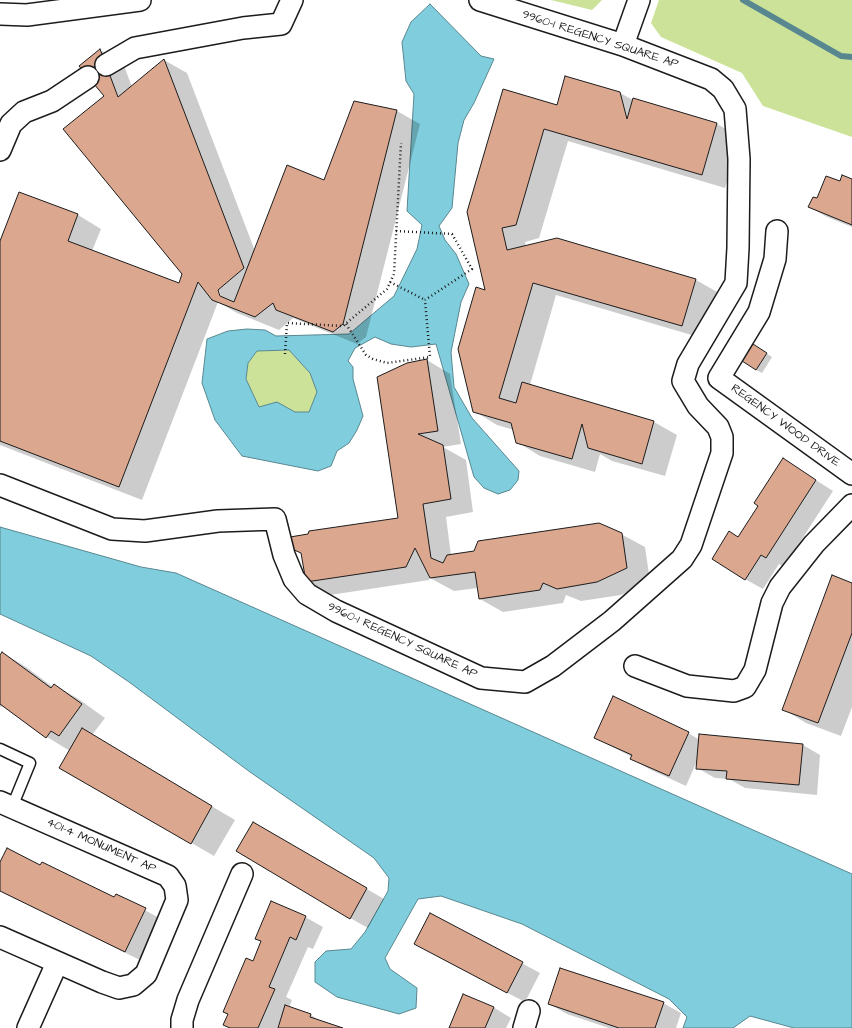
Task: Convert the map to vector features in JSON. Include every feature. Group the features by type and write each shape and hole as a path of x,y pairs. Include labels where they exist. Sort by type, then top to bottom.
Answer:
{"street":[{"path":"0,14 27,15 140,0"},
{"path":"106,65 135,48 243,28 281,24 292,0"},
{"name":"9960-1 REGENCY SQUARE AP","path":"0,485 112,529 145,531 218,520 275,519 284,555 294,579 307,594 336,611 481,678 525,682 553,666 612,621 682,559 691,545 722,453 722,437 718,426 698,406 683,381 688,364 736,283 739,160 735,109 723,90 710,79 623,45 526,16 480,0"},
{"path":"623,45 640,0"},
{"path":"0,150 12,124 24,112 52,101 88,77"},
{"name":"REGENCY WOOD DRIVE","path":"777,231 775,259 759,312 719,378 852,474"},
{"path":"635,666 687,686 734,690 745,687 755,670 772,603 780,587 814,544 852,505"},
{"name":"401-4 MONUMENT AP","path":"0,937 57,963 119,988 133,985 146,974 177,900 175,886 168,876 6,804"},
{"path":"182,1028 182,1020 188,1000 242,874"},
{"path":"28,1028 57,963"}],"lane":[{"path":"0,749 30,763 6,804"}],"path":[{"path":"285,354 287,323 343,326 387,289 394,274 402,143"},
{"path":"396,231 452,234 472,268 467,273 425,300"},
{"path":"390,282 425,300"},
{"path":"346,324 366,355 387,364 430,357 425,300"}],"green space":[{"path":"551,0 602,0 592,10"},
{"path":"659,0 852,0 852,137 763,106 742,73 661,37 651,23"},
{"path":"290,350 310,373 318,392 309,412 295,412 277,403 259,407 246,379 248,363 257,351"}],"water":[{"path":"430,4 481,56 494,59 474,103 464,120 458,143 452,208 439,226 445,240 456,254 469,284 461,302 451,352 454,387 472,418 519,471 518,480 510,490 498,494 484,488 474,477 436,344 411,347 391,344 375,337 355,348 348,361 353,367 353,379 363,416 349,443 337,451 331,466 318,471 242,456 215,420 202,383 207,339 228,331 247,329 265,330 276,336 349,334 394,296 417,249 422,225 407,211 414,94 406,81 402,42 411,22","holes":["289,350 310,373 317,392 309,412 295,412 277,402 259,407 246,379 248,363 257,351"]},
{"path":"0,527 141,567 176,573 852,874 852,1028 794,1028 750,1016 733,1028 683,1028 687,1017 669,999 522,924 441,896 418,899 385,958 390,969 417,988 416,1008 399,1014 337,997 315,982 315,962 326,951 351,949 365,932 388,891 389,878 374,858 250,772 129,682 91,656 0,614"}],"building":[{"path":"100,49 118,97 164,59 244,268 218,290 220,296 234,302 287,165 324,180 354,101 397,110 343,324 333,332 276,310 273,303 255,317 212,300 198,282 119,487 0,441 0,241 19,192 78,214 68,241 179,283 182,274 63,129 104,96 79,66"},
{"path":"565,76 620,92 627,119 633,98 717,123 702,175 544,129 516,225 502,228 507,250 557,238 696,279 682,326 533,283 499,398 516,403 522,382 654,421 642,464 588,448 582,424 572,459 516,443 511,423 473,412 458,349 476,287 485,290 467,212 503,89 557,105"},
{"path":"842,175 852,179 852,225 808,207 813,197 817,198 826,176 840,181"},
{"path":"753,344 767,353 756,370 742,361"},
{"path":"427,359 438,431 418,434 443,445 451,499 423,504 431,558 443,563 447,555 474,551 478,541 599,523 622,533 627,568 597,582 557,589 543,583 540,590 479,599 475,572 430,578 415,548 406,567 306,582 301,553 292,549 290,537 308,534 309,531 398,518 377,377 407,363"},
{"path":"783,458 816,480 766,558 761,555 745,580 712,559 729,531 738,537 758,506 754,503"},
{"path":"832,575 852,583 852,633 818,723 782,710"},
{"path":"2,652 51,688 54,684 82,704 59,736 51,731 46,738 0,704 0,655"},
{"path":"613,696 689,732 669,776 630,759 632,755 594,738"},
{"path":"82,728 212,806 191,844 59,768"},
{"path":"699,734 803,744 799,785 726,779 727,771 696,769"},
{"path":"253,822 367,888 350,919 236,851"},
{"path":"7,848 40,865 42,862 114,897 116,894 146,908 125,952 0,891 0,862"},
{"path":"271,901 306,916 296,940 290,937 269,987 275,989 258,1028 230,1028 223,1025 228,1014 223,1012 246,958 253,961 261,941 255,939"},
{"path":"430,913 523,962 507,993 414,944"},
{"path":"560,968 664,1002 655,1028 619,1028 548,1004"},
{"path":"463,994 494,1007 485,1028 449,1028"},
{"path":"285,1005 311,1014 310,1017 343,1028 278,1028"}],"waterway":[{"path":"743,0 841,56 852,57"}]}
